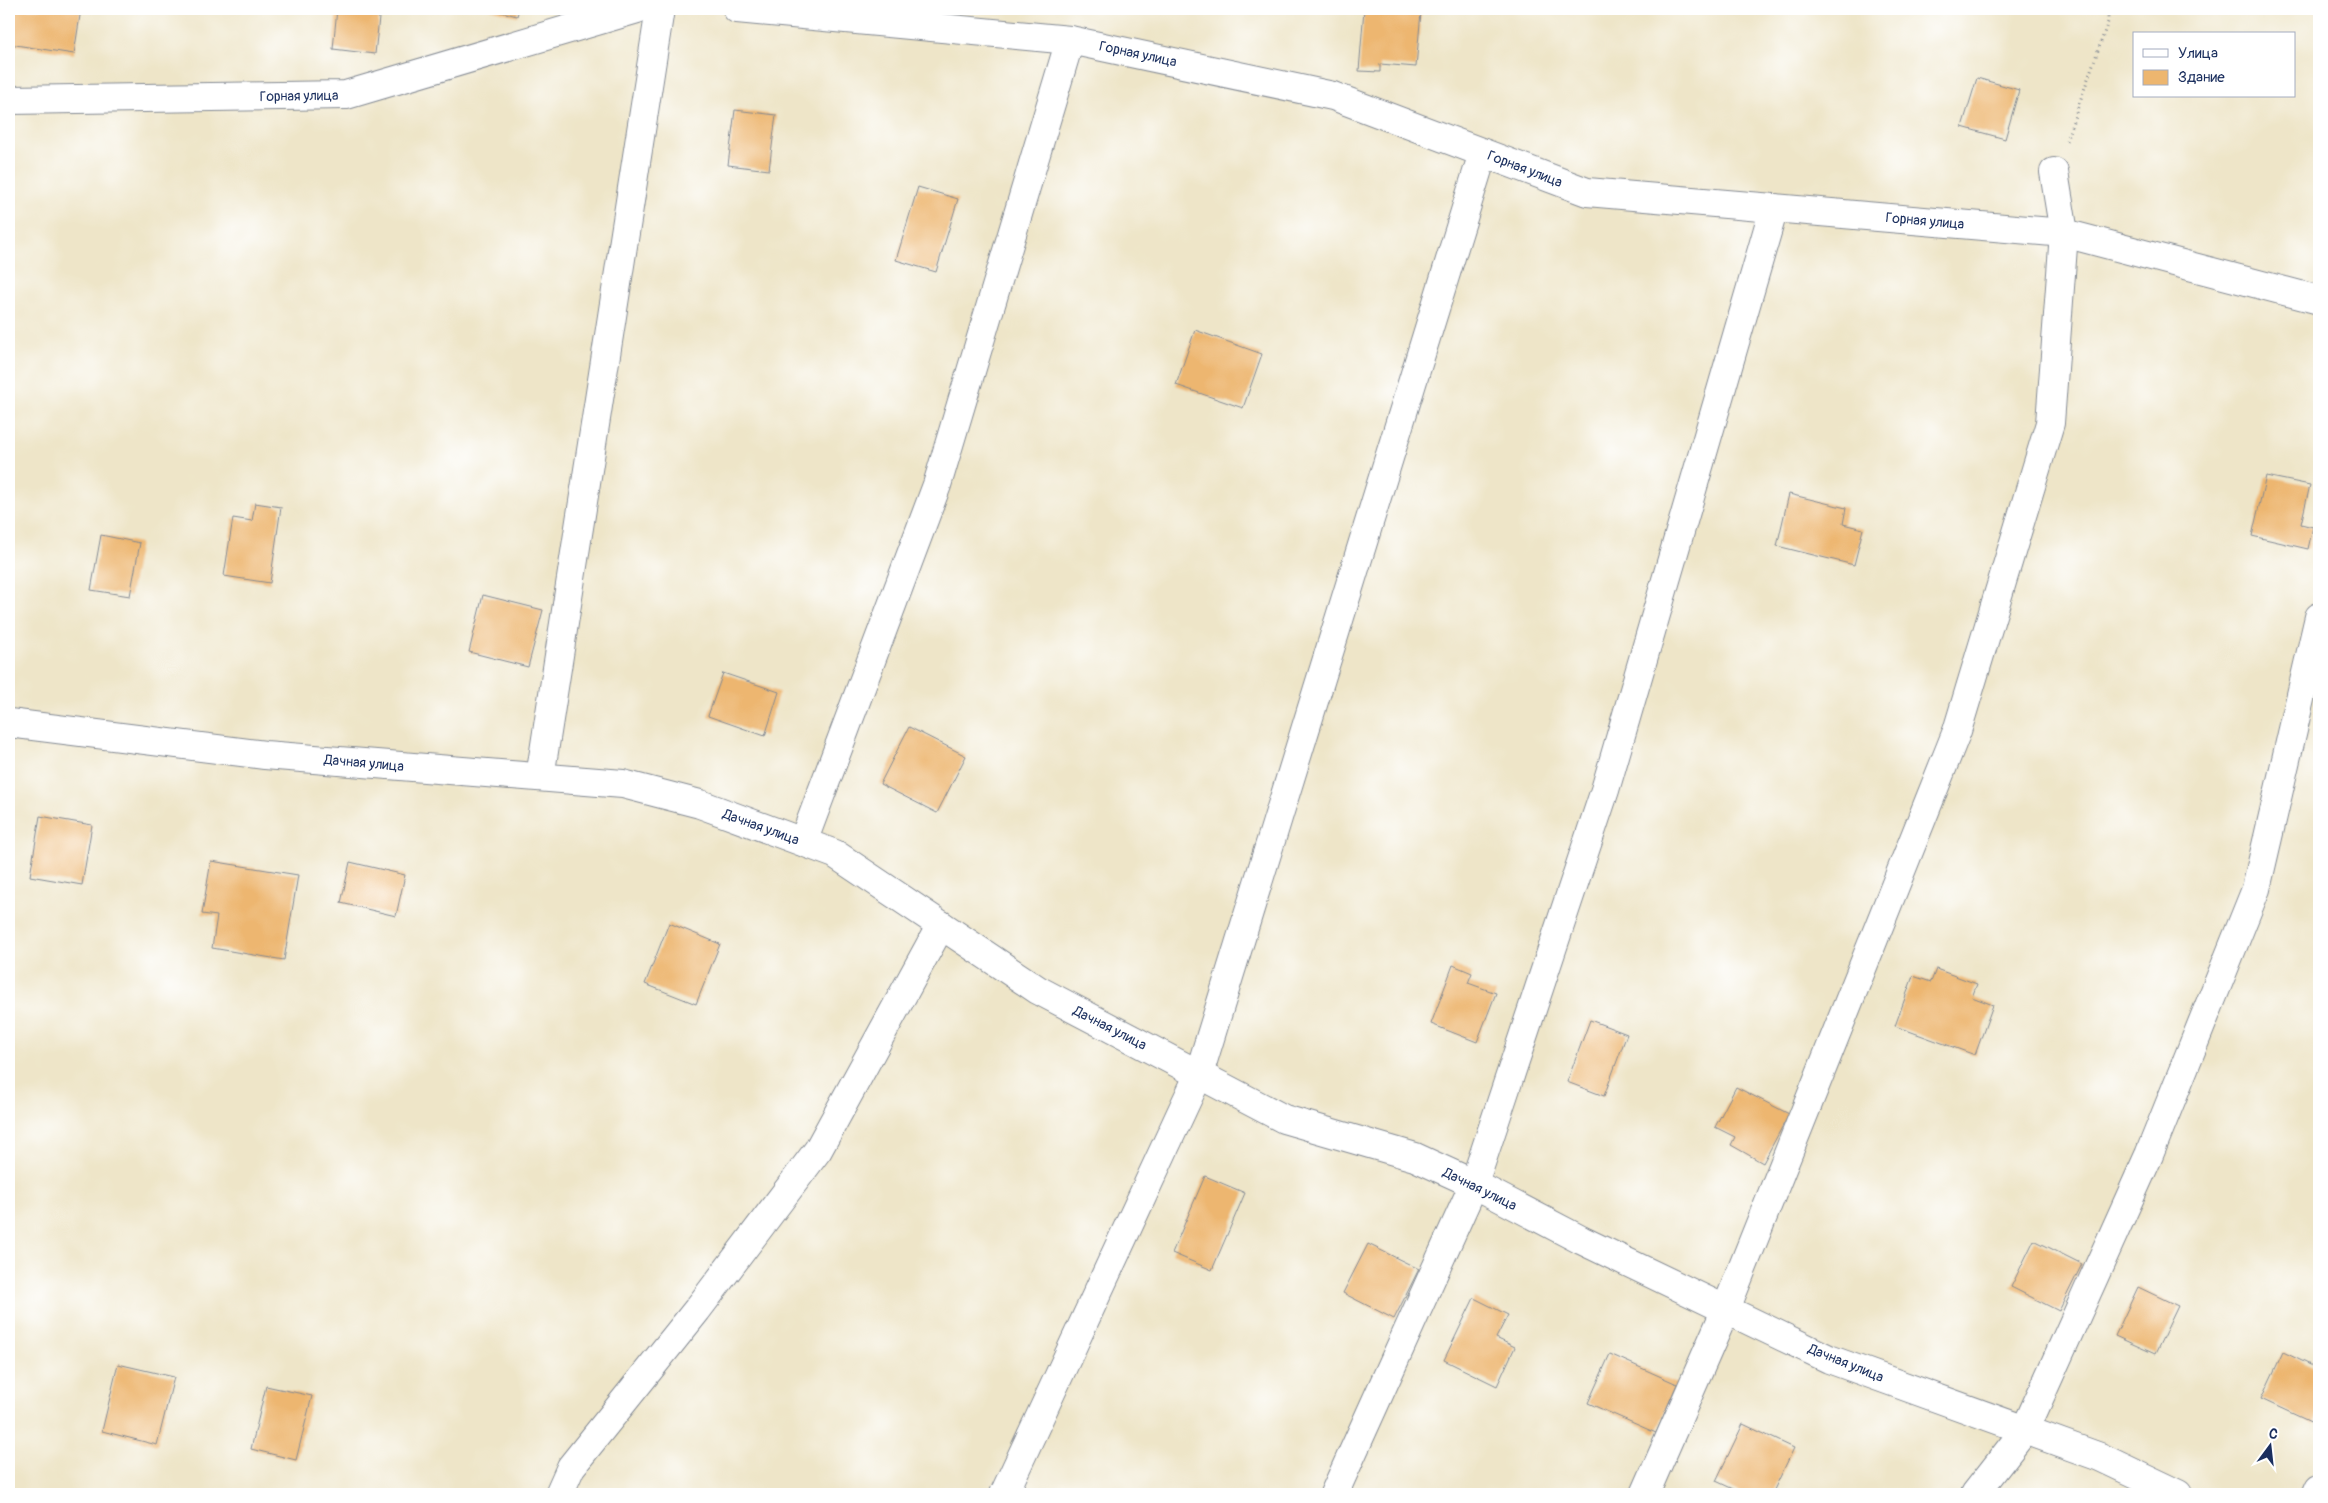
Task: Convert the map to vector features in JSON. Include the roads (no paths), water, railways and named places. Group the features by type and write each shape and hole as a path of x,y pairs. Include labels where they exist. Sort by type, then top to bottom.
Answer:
{"street":[{"name":"Горная улица","path":"9,100 346,95 638,9"},
{"path":"540,777 660,9"},
{"name":"Горная улица","path":"737,9 1070,40 1333,96 1587,192 2064,233 2319,300"},
{"path":"803,842 937,484 1070,40"},
{"path":"1004,1494 1199,1074 1483,153"},
{"path":"1645,1494 1726,1309 1957,731 2050,423 2064,233 2054,172"},
{"path":"1334,1494 1474,1184 1605,790 1774,208"},
{"path":"1975,1494 2025,1430 2149,1155 2256,889 2319,617"},
{"name":"Дачная улица","path":"9,723 265,755 623,784 700,804 835,854 1038,990 1284,1119 1415,1157 1474,1184 1581,1240 1829,1359 2100,1458 2178,1494"},
{"path":"559,1494 571,1467 697,1310 818,1150 941,925"},
{"path":"2316,1494 2319,1487"}]}
